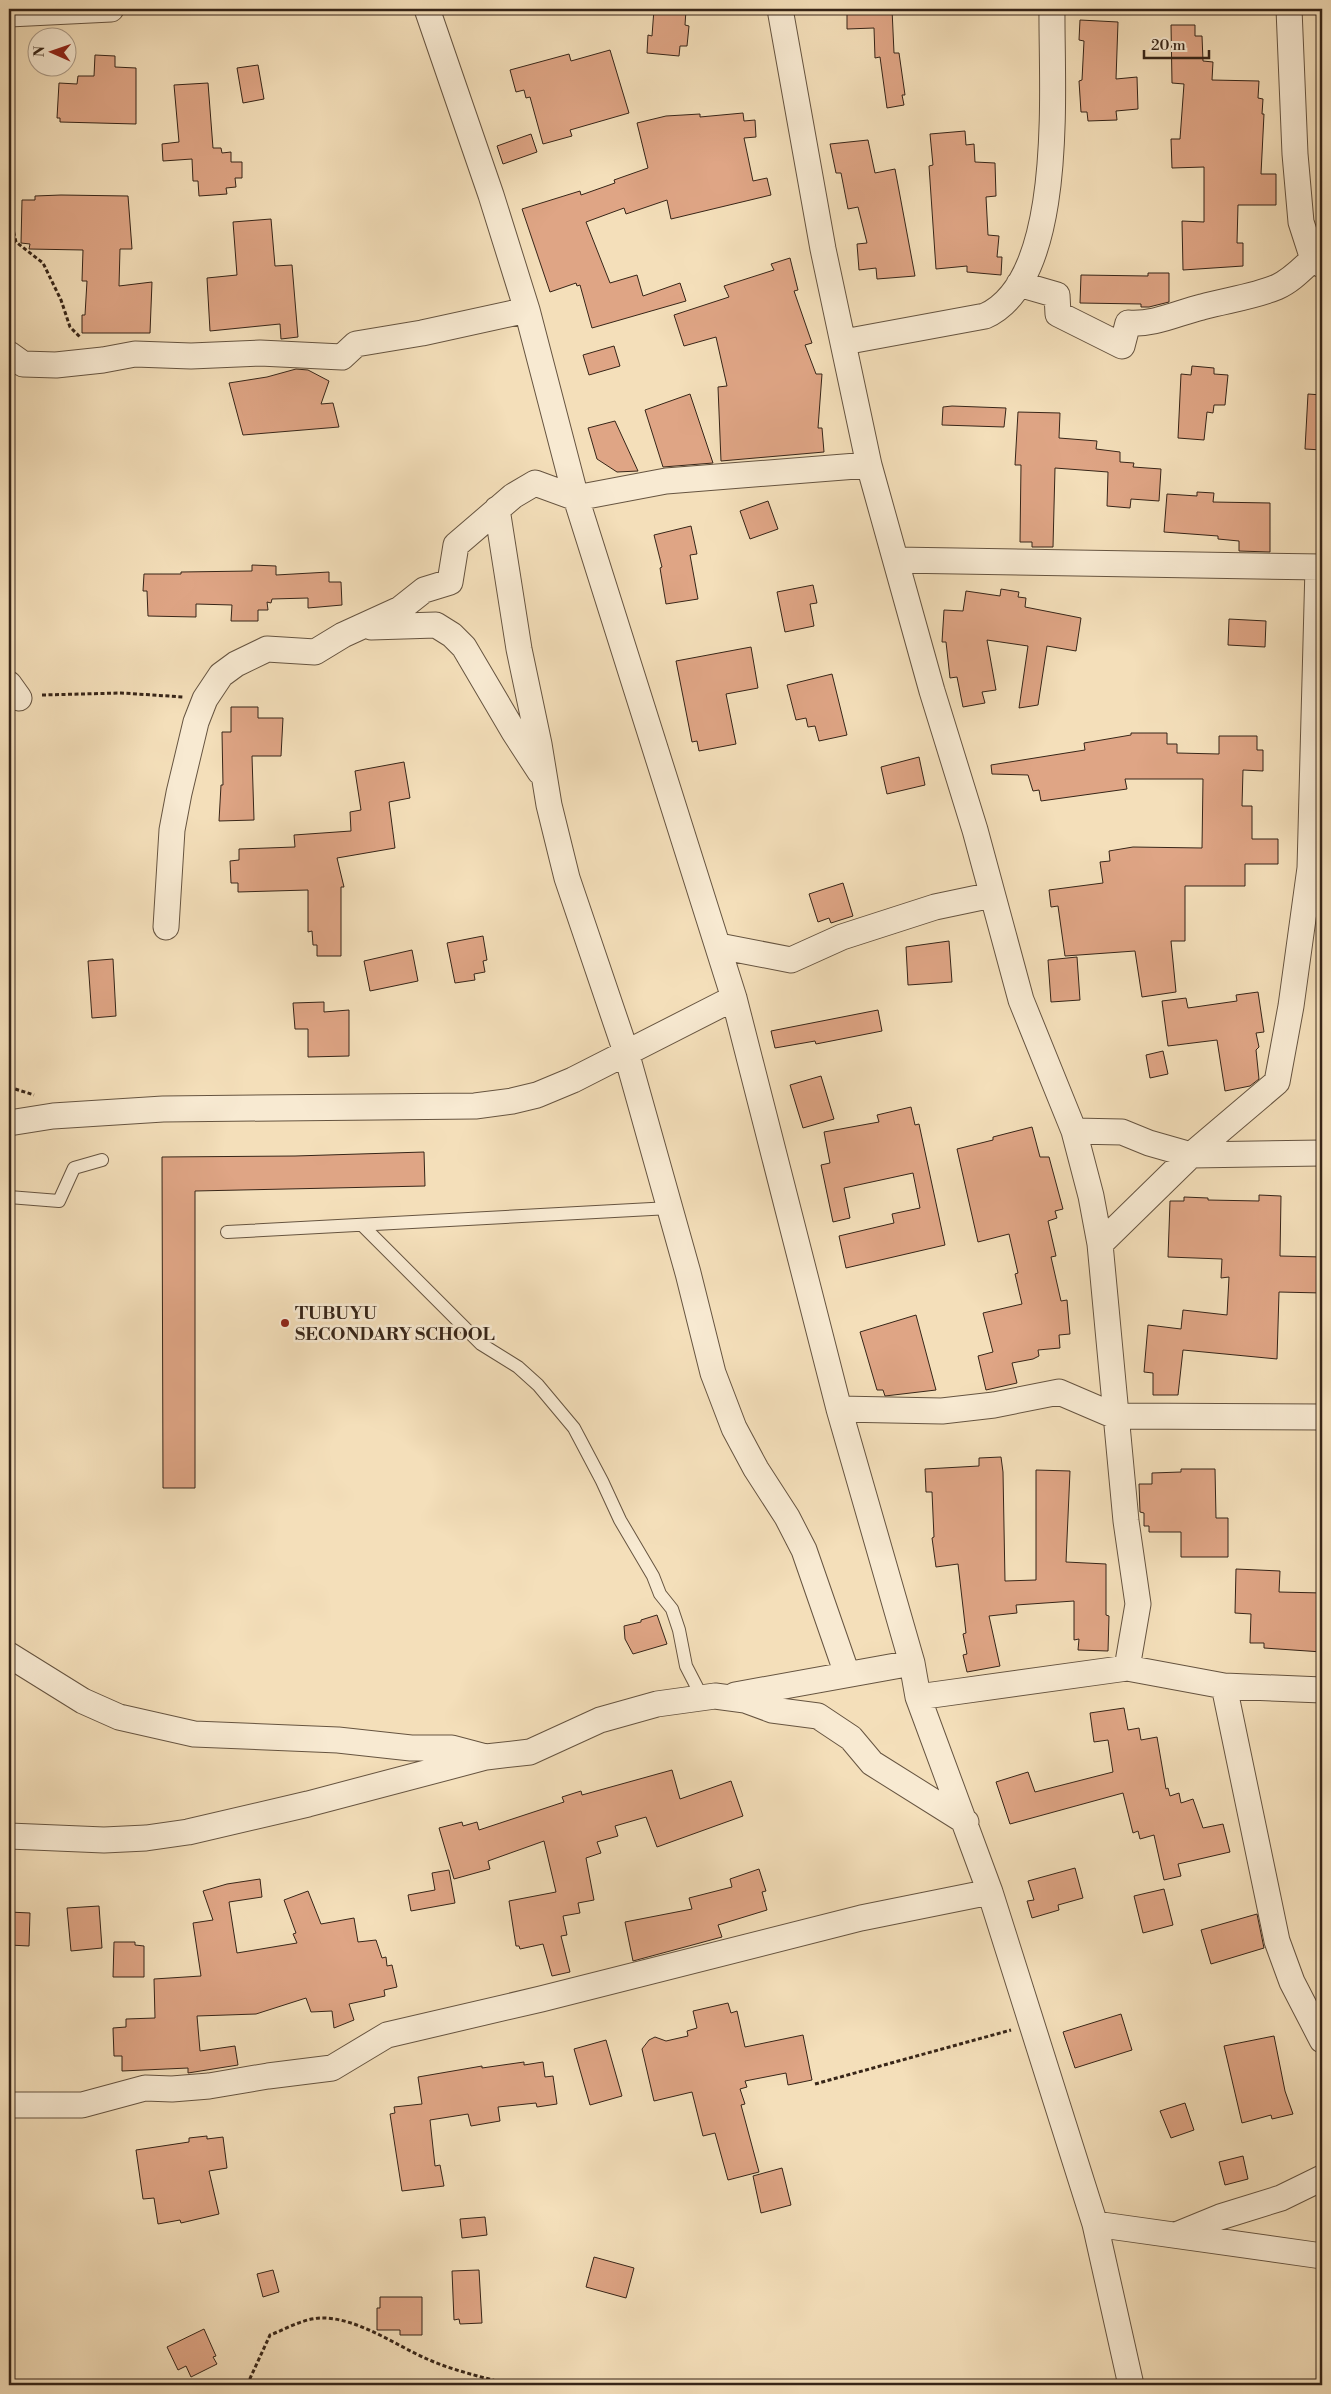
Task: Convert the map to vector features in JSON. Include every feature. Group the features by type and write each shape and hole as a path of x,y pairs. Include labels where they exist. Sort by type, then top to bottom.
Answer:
{"street":[{"path":"9,14 111,9"},
{"path":"427,9 491,195 527,310 576,498 719,946 839,1409 912,1662 918,1697 966,1822 990,1892 1095,2224 1131,2385"},
{"path":"780,9 823,249 870,465 1021,1000 1074,1131 1100,1244 1115,1416 1138,1604 1127,1668"},
{"path":"844,342 978,318 999,308 1019,284 1036,244 1047,200 1050,160 1052,9"},
{"path":"1019,284 1057,295 1058,314 1122,346 1128,323 1152,323 1191,310 1239,299 1278,287 1318,262 1304,237 1299,204 1289,9"},
{"path":"9,354 23,364 56,365 103,360 135,354 191,356 260,353 342,356 356,344 422,333 527,310"},
{"path":"166,927 172,830 188,753 205,699 221,675 250,656 266,650 315,652 343,635 364,627 400,608 424,590 450,582 456,545 513,496 535,483 576,498 666,481 870,465"},
{"path":"497,509 514,621 545,779 567,878 626,1052 670,1208 713,1373 734,1428 751,1460 788,1517 804,1550 848,1674"},
{"path":"896,560 1320,567 1317,801 1291,1006 1277,1082 1191,1155 1100,1244"},
{"path":"364,627 436,625 452,635 464,647 514,732 545,779"},
{"path":"719,946 791,960 842,937 935,907 992,895"},
{"path":"9,1122 62,1115 163,1109 475,1106 512,1101 536,1095 572,1080 734,998"},
{"path":"1074,1131 1122,1132 1149,1143 1191,1155 1322,1153"},
{"path":"839,1409 942,1412 994,1405 1059,1392 1115,1416 1322,1417"},
{"path":"9,1656 82,1701 119,1717 194,1734 338,1740 411,1748 452,1748 486,1757"},
{"path":"9,1836 104,1840 146,1838 180,1833 251,1818 486,1757 530,1752 600,1720 657,1704 702,1697 728,1697 912,1662"},
{"path":"918,1697 1127,1668 1224,1686 1322,1690"},
{"path":"1224,1686 1277,1941 1292,1982 1322,2040"},
{"path":"728,1697 772,1710 818,1716 851,1738 872,1763 966,1822"},
{"path":"9,2105 82,2105 145,2088 172,2089 209,2086 332,2068 387,2035 541,2000 861,1918 990,1892"},
{"path":"1176,2235 1281,2198 1322,2178"},
{"path":"1095,2224 1322,2256"}],"lane":[{"path":"9,1197 59,1201 74,1168 102,1160"},
{"path":"227,1232 670,1208"},
{"path":"362,1225 481,1344 518,1367 538,1385 574,1428 620,1520 653,1576 660,1594 672,1609 686,1666 702,1697"}],"path":[{"path":"9,213 16,242 43,263 60,300 70,328 103,360"},
{"path":"14,691 44,694 121,693 205,699"},
{"path":"815,2084 1014,2029"},
{"path":"247,2385 270,2336 305,2320 319,2318 332,2319 360,2328 388,2338 428,2360 511,2385"}],"building":[{"path":"654,9 686,10 685,25 689,26 687,46 680,46 679,56 647,53 648,35 652,36"},
{"path":"853,9 892,9 894,53 899,53 905,95 902,95 904,105 887,108 880,57 875,58 874,28 847,29 847,12 854,12"},
{"path":"1080,20 1118,22 1116,79 1137,77 1138,109 1116,111 1117,120 1088,121 1087,112 1081,112 1079,81 1082,80 1084,41 1079,40"},
{"path":"1171,25 1195,25 1195,36 1202,36 1203,61 1213,62 1212,80 1259,81 1258,98 1263,99 1262,114 1264,114 1261,174 1276,174 1276,205 1238,205 1237,243 1243,243 1243,266 1183,270 1182,221 1204,222 1204,167 1172,168 1171,139 1180,139 1184,84 1172,83"},
{"path":"610,50 629,113 570,130 572,136 543,144 530,97 526,98 524,90 516,92 510,70 569,54 571,61"},
{"path":"95,55 115,56 115,67 136,68 136,124 60,122 60,118 57,118 59,83 77,84 78,76 94,76"},
{"path":"258,65 264,99 243,103 237,68"},
{"path":"208,83 213,148 221,148 222,153 231,152 231,162 242,162 242,178 235,178 236,187 226,188 227,194 199,196 198,181 193,181 192,159 163,161 162,144 179,142 174,85"},
{"path":"743,113 744,121 755,120 756,137 744,138 753,181 767,178 771,195 671,219 667,200 626,214 624,208 586,222 610,283 637,275 643,296 680,283 686,301 592,328 580,285 577,286 576,283 550,292 522,209 580,191 581,195 615,183 614,180 648,168 637,123 666,116 700,114 700,117"},
{"path":"965,131 966,145 974,144 975,162 995,163 996,196 986,197 988,235 999,236 997,257 1002,257 1001,275 967,272 967,266 936,269 929,166 933,165 930,134"},
{"path":"531,134 537,152 503,164 497,146"},
{"path":"868,140 875,173 895,169 915,276 877,279 876,268 859,270 857,244 867,243 858,207 848,209 841,173 836,173 830,144"},
{"path":"35,196 128,196 132,249 120,249 119,286 152,282 150,333 82,333 82,315 85,315 87,281 82,281 83,250 29,249 30,244 21,243 22,200 35,200"},
{"path":"271,219 275,266 292,265 298,337 281,339 280,324 210,331 207,278 237,275 233,222"},
{"path":"790,258 798,290 794,291 812,343 805,345 816,374 822,374 818,428 822,428 824,452 721,461 718,387 727,386 716,337 684,346 674,315 729,297 724,286 774,270 771,264"},
{"path":"1148,273 1169,273 1169,302 1149,307 1141,307 1141,304 1080,303 1081,275 1148,276"},
{"path":"614,346 620,366 589,375 583,355"},
{"path":"1192,366 1214,368 1214,374 1228,375 1225,405 1214,405 1213,413 1207,412 1204,440 1178,438 1181,374 1191,375"},
{"path":"296,369 308,370 329,381 321,404 333,403 339,427 243,435 229,383 267,377"},
{"path":"690,394 713,463 663,467 645,410"},
{"path":"1308,394 1322,395 1322,450 1305,449"},
{"path":"943,407 1006,408 1004,427 942,425"},
{"path":"1018,412 1060,413 1059,438 1097,441 1096,449 1120,452 1120,462 1134,463 1133,467 1161,469 1159,501 1131,499 1130,508 1107,506 1108,472 1055,468 1053,547 1032,547 1032,542 1020,542 1021,465 1015,465"},
{"path":"615,421 638,471 617,472 597,459 588,428"},
{"path":"1197,492 1214,493 1213,502 1270,503 1270,552 1239,551 1239,541 1218,539 1218,536 1164,532 1167,494 1197,496"},
{"path":"768,501 778,529 750,539 740,511"},
{"path":"691,526 697,554 690,555 698,599 666,604 660,568 662,567 654,535"},
{"path":"252,565 276,566 276,575 329,572 329,582 341,582 342,605 308,608 308,598 272,599 271,603 267,602 268,610 258,610 258,621 231,621 232,605 196,604 196,617 148,616 147,591 143,591 144,574 252,571"},
{"path":"813,585 817,603 810,604 814,626 785,632 777,592"},
{"path":"1001,589 1019,592 1018,597 1026,598 1025,607 1081,618 1076,651 1047,646 1038,705 1019,708 1028,646 987,640 996,690 982,692 985,703 963,707 957,677 950,678 946,642 942,642 944,610 963,611 966,591 1000,596"},
{"path":"1229,619 1266,621 1265,647 1228,645"},
{"path":"751,647 758,688 726,694 736,744 699,751 697,741 692,742 676,661"},
{"path":"832,674 847,735 819,741 815,726 808,727 806,718 796,720 787,685"},
{"path":"231,707 258,707 258,718 283,718 281,756 252,756 254,820 219,821 221,785 223,785 222,732 231,732"},
{"path":"1131,733 1167,733 1167,744 1177,744 1177,753 1219,754 1219,736 1257,736 1257,750 1263,750 1263,771 1243,770 1242,806 1252,806 1252,839 1278,839 1278,864 1245,864 1245,886 1185,886 1185,941 1171,941 1176,992 1142,997 1135,951 1065,956 1058,906 1051,907 1049,890 1103,883 1100,862 1110,861 1109,851 1133,847 1202,848 1203,779 1125,779 1127,789 1041,801 1039,790 1033,791 1028,775 992,774 991,765 1085,750 1084,743 1131,735"},
{"path":"919,757 925,785 887,794 881,767"},
{"path":"404,762 410,798 389,802 395,848 337,858 344,887 341,887 341,956 317,956 317,945 313,945 312,931 308,932 308,890 238,892 238,883 231,883 230,861 239,860 239,849 295,847 294,835 351,831 350,812 361,810 355,771"},
{"path":"843,883 853,916 831,923 829,918 818,922 809,894"},
{"path":"483,936 487,960 483,961 485,972 474,974 475,980 455,983 447,943"},
{"path":"949,941 952,982 908,985 906,947"},
{"path":"412,950 418,981 370,991 364,961"},
{"path":"1077,957 1080,1000 1051,1002 1048,960"},
{"path":"113,959 116,1016 92,1018 88,961"},
{"path":"1258,992 1264,1032 1256,1033 1259,1047 1256,1050 1259,1079 1250,1086 1225,1091 1217,1040 1168,1046 1162,1001 1186,998 1188,1008 1237,1001 1236,995"},
{"path":"324,1002 324,1012 349,1010 349,1056 308,1057 308,1029 295,1029 293,1003"},
{"path":"878,1010 882,1031 816,1044 815,1041 775,1048 771,1031"},
{"path":"1163,1051 1168,1074 1150,1078 1146,1055"},
{"path":"821,1076 834,1119 803,1128 790,1085"},
{"path":"911,1107 915,1125 919,1124 945,1245 846,1268 839,1236 894,1223 892,1214 920,1208 913,1173 844,1188 850,1218 833,1222 821,1165 830,1163 824,1132 879,1122 877,1115"},
{"path":"1032,1127 1040,1157 1049,1157 1063,1209 1055,1211 1057,1218 1048,1221 1056,1256 1051,1257 1061,1301 1067,1300 1070,1334 1059,1335 1060,1348 1038,1350 1039,1356 1033,1359 1012,1363 1017,1383 986,1390 978,1356 993,1352 983,1313 1022,1304 1015,1274 1018,1273 1009,1234 978,1242 957,1149"},
{"path":"424,1152 425,1186 195,1191 195,1488 163,1488 162,1157 295,1156"},
{"path":"1259,1195 1281,1196 1280,1256 1322,1257 1322,1293 1279,1292 1277,1359 1183,1350 1178,1395 1153,1395 1153,1373 1144,1372 1148,1325 1181,1329 1183,1310 1227,1315 1229,1277 1221,1278 1222,1259 1168,1257 1170,1201 1184,1201 1184,1197 1208,1198 1208,1200 1259,1201"},
{"path":"916,1315 936,1390 885,1396 883,1390 877,1390 860,1332"},
{"path":"1001,1457 1003,1472 1005,1581 1036,1580 1036,1470 1070,1471 1066,1562 1106,1564 1106,1615 1109,1616 1108,1651 1078,1650 1079,1639 1074,1640 1074,1601 1016,1605 1017,1613 989,1616 1000,1666 967,1672 963,1655 967,1654 963,1634 966,1633 958,1564 936,1567 932,1538 934,1537 932,1492 926,1492 925,1469 979,1466 979,1458"},
{"path":"1181,1469 1215,1469 1216,1518 1228,1518 1228,1557 1181,1557 1181,1532 1149,1532 1149,1526 1144,1526 1144,1513 1140,1512 1139,1484 1152,1484 1152,1473 1181,1472"},
{"path":"1236,1569 1280,1571 1279,1592 1322,1593 1322,1652 1264,1648 1264,1643 1250,1643 1251,1614 1235,1613"},
{"path":"657,1615 667,1644 633,1654 625,1639 624,1626 641,1622 641,1620"},
{"path":"1124,1708 1128,1730 1139,1728 1141,1740 1157,1737 1166,1789 1168,1788 1170,1796 1179,1793 1181,1803 1193,1799 1203,1828 1223,1824 1230,1852 1178,1864 1181,1876 1164,1880 1154,1835 1140,1839 1138,1831 1133,1833 1123,1793 1010,1824 996,1782 1028,1772 1035,1792 1113,1772 1108,1740 1094,1742 1090,1713"},
{"path":"672,1770 680,1799 731,1781 743,1816 657,1847 646,1817 615,1826 618,1836 597,1842 601,1853 586,1858 594,1900 578,1903 580,1913 563,1916 567,1935 561,1936 570,1972 552,1976 543,1944 520,1949 519,1946 516,1946 509,1901 556,1892 544,1841 488,1861 490,1869 454,1879 439,1828 462,1822 463,1826 477,1822 479,1830 564,1802 562,1797 581,1791 582,1795"},
{"path":"1075,1868 1083,1898 1058,1905 1059,1910 1032,1918 1027,1901 1034,1900 1028,1881"},
{"path":"759,1869 766,1891 762,1892 767,1910 718,1925 722,1937 633,1961 625,1922 692,1909 689,1898 732,1887 730,1879"},
{"path":"449,1870 455,1903 411,1911 408,1895 435,1890 432,1873"},
{"path":"260,1879 262,1897 229,1902 237,1953 297,1943 293,1934 296,1933 284,1900 308,1891 321,1924 354,1918 358,1942 376,1940 382,1958 386,1957 387,1966 392,1965 397,1987 384,1990 385,1996 349,2004 354,2020 334,2028 332,2011 311,2012 306,1998 256,2014 197,2016 200,2051 235,2046 238,2065 188,2073 188,2068 122,2071 122,2056 114,2056 113,2028 126,2027 126,2019 155,2018 154,1979 201,1976 193,1923 213,1920 203,1891 227,1884"},
{"path":"1164,1889 1173,1925 1143,1933 1134,1896"},
{"path":"99,1906 102,1948 71,1951 67,1908"},
{"path":"9,1912 30,1913 29,1946 9,1945"},
{"path":"1257,1914 1264,1948 1211,1964 1201,1930"},
{"path":"114,1942 135,1942 135,1945 144,1946 144,1977 113,1977"},
{"path":"728,2003 731,2013 737,2011 745,2047 803,2035 812,2080 788,2085 786,2073 745,2081 747,2087 740,2089 745,2104 741,2105 759,2172 728,2180 715,2133 703,2136 692,2092 654,2101 642,2049 649,2040 655,2037 666,2041 688,2036 687,2031 697,2028 693,2011"},
{"path":"1121,2014 1132,2050 1075,2068 1063,2032"},
{"path":"1274,2036 1285,2091 1293,2114 1272,2119 1271,2115 1242,2123 1224,2046"},
{"path":"606,2040 622,2096 590,2105 574,2049"},
{"path":"524,2062 524,2065 543,2062 545,2077 553,2076 557,2104 537,2107 536,2103 498,2107 500,2121 471,2126 468,2114 430,2120 435,2166 440,2165 444,2186 402,2191 390,2114 395,2113 394,2107 422,2104 418,2077 482,2066 482,2068"},
{"path":"1185,2103 1194,2130 1171,2138 1160,2111"},
{"path":"207,2136 207,2139 223,2137 227,2168 209,2171 219,2214 181,2223 180,2220 158,2224 154,2198 143,2199 136,2150 189,2142 189,2138"},
{"path":"1243,2156 1248,2179 1225,2185 1219,2162"},
{"path":"782,2168 791,2205 761,2213 753,2176"},
{"path":"485,2217 487,2235 462,2238 460,2219"},
{"path":"594,2257 634,2268 626,2298 586,2287"},
{"path":"273,2270 279,2292 263,2297 257,2274"},
{"path":"479,2270 482,2323 460,2324 459,2319 454,2320 452,2271"},
{"path":"380,2297 422,2297 422,2335 400,2335 400,2330 377,2330 377,2308 380,2308"},
{"path":"204,2329 216,2356 213,2357 217,2364 191,2377 186,2366 178,2370 167,2347"}],"place":[{"name":"TUBUYU SECONDARY SCHOOL","path":"285,1323"}]}
